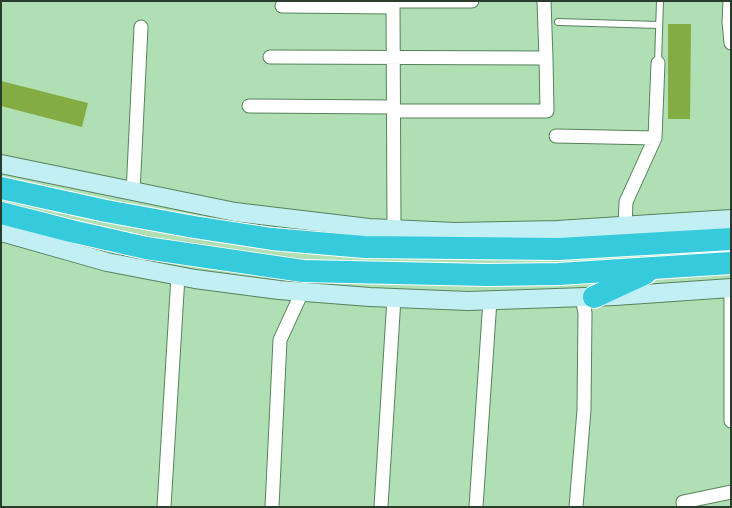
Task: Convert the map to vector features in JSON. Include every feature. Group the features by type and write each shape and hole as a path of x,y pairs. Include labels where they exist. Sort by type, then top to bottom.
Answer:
{"highway":[{"path":"6,189 106,211 194,227 272,239 364,247 559,249 731,239"},
{"path":"2,220 71,231 146,248 303,271 487,276 559,274 731,263"},
{"path":"588,297 658,267"}],"street":[{"path":"282,6 472,1"},
{"path":"249,106 547,111 544,1"},
{"path":"730,1 728,22 731,44"},
{"path":"393,3 394,229"},
{"path":"133,192 141,27"},
{"path":"270,57 546,58"},
{"path":"625,226 626,202 655,138 658,63"},
{"path":"556,136 655,138"},
{"path":"1,164 235,212 369,228 455,232 558,230 731,219"},
{"path":"2,220 107,262 178,276 302,292 394,298 490,300 588,297 731,288 731,422"},
{"path":"164,507 178,276"},
{"path":"272,507 280,340 302,292"},
{"path":"576,507 584,403 585,313 588,297"},
{"path":"381,507 394,298"},
{"path":"476,507 490,300"},
{"path":"684,507 683,502 731,492"}],"lane":[{"path":"658,63 660,1"},
{"path":"558,22 659,24"}],"building":[{"path":"668,24 691,24 690,119 668,119"},
{"path":"1,81 88,103 82,127 1,106"}]}
